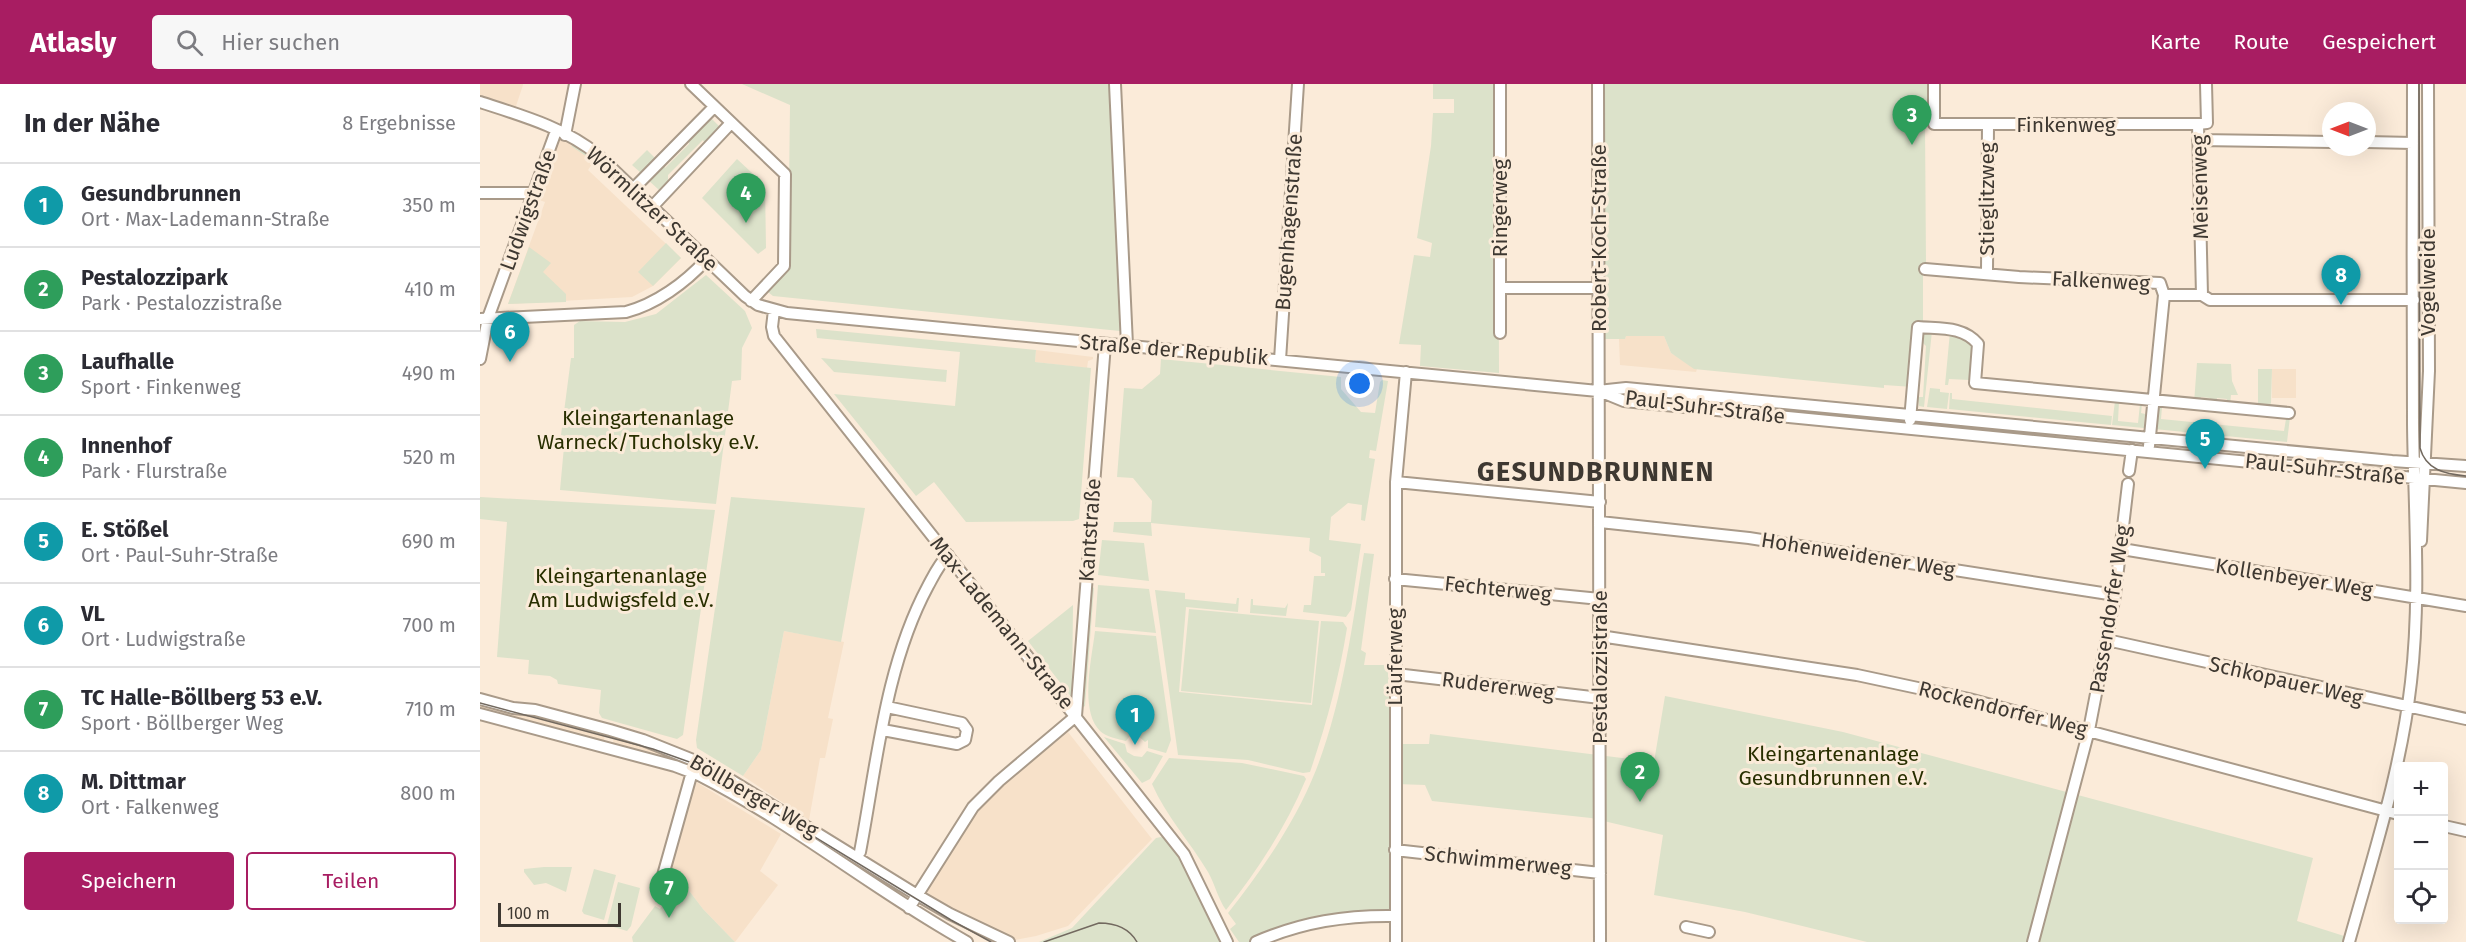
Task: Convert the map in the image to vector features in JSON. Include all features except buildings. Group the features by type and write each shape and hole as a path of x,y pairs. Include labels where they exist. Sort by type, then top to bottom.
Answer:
{"street":[{"name":"Ludwigstraße","path":"480,359 484,319 534,193 561,133 575,84"},
{"path":"691,84 785,174 784,266 751,301"},
{"path":"1115,84 1127,345"},
{"name":"Bugenhagenstraße","path":"1280,360 1298,84"},
{"name":"Ringerweg","path":"1500,84 1500,333"},
{"name":"Robert-Koch-Straße","path":"1598,84 1599,391"},
{"name":"Finkenweg","path":"1934,84 1934,124 2198,124"},
{"name":"Meisenweg","path":"2202,295 2198,124 2207,123 2206,84"},
{"name":"Vogelweide","path":"2413,84 2414,300 2420,463"},
{"name":"Vogelweide","path":"2420,463 2429,371 2428,84"},
{"name":"Wörmlitzer Straße","path":"480,102 561,133 593,151 751,301"},
{"path":"633,189 714,107"},
{"path":"652,207 731,123"},
{"name":"Stieglitzweg","path":"1987,273 1988,125"},
{"path":"2198,140 2322,142"},
{"path":"2376,142 2413,143"},
{"path":"480,193 534,193"},
{"path":"484,319 626,312 644,307 668,292 706,260"},
{"name":"Falkenweg","path":"1924,269 2019,277 2160,283 2164,294 2202,295 2210,300 2414,300"},
{"path":"1500,288 1599,288"},
{"path":"2148,452 2164,294"},
{"name":"Straße der Republik","path":"751,301 774,310 1599,391"},
{"name":"Max-Lademann-Straße","path":"774,310 772,327 774,336 1184,854 1227,942"},
{"path":"1909,429 1918,327 1959,330 1970,335 1978,344 1975,383 2289,413"},
{"name":"Kantstraße","path":"1076,716 1105,344"},
{"name":"Läuferweg","path":"1396,942 1396,482 1406,372"},
{"name":"Paul-Suhr-Straße","path":"1599,391 1626,388 2150,439 2466,466"},
{"name":"Paul-Suhr-Straße","path":"1599,391 1624,401 2466,483"},
{"name":"Pestalozzistraße","path":"1599,391 1600,942"},
{"path":"2129,471 2132,450"},
{"path":"2349,942 2386,810 2408,708 2418,598 2420,463"},
{"path":"1396,482 1600,502"},
{"name":"Passendorfer Weg","path":"2033,942 2090,730 2115,595 2128,484"},
{"name":"Hohenweidener Weg","path":"1600,522 1749,538 2115,595"},
{"name":"Kollenbeyer Weg","path":"2122,549 2466,606"},
{"path":"856,857 860,852 896,667 911,622 936,571 948,555"},
{"name":"Fechterweg","path":"1395,579 1600,599"},
{"name":"Rockendorfer Weg","path":"1600,636 1857,675 1969,699 2394,813"},
{"name":"Schkopauer Weg","path":"2107,640 2466,719"},
{"name":"Rudererweg","path":"1396,674 1600,698"},
{"name":"Böllberger Weg","path":"480,699 513,708 535,710 610,730 686,756 708,766 917,895 950,914 1009,942"},
{"path":"883,730 957,744 964,740 967,730 962,723 887,707"},
{"name":"Böllberger Weg","path":"480,714 692,772 837,859 909,908 967,942"},
{"path":"909,908 973,807 999,781 1076,716"},
{"name":"Böllberger Weg","path":"660,886 692,772"},
{"path":"2448,826 2466,831"},
{"name":"Schwimmerweg","path":"1395,850 1600,873"},
{"path":"1256,942 1318,921 1358,916 1396,916"},
{"path":"1686,927 1705,931 1699,942"}],"shaded area":[{"path":"480,84 523,84 515,109 480,98"},
{"path":"556,131 598,155 588,170 681,258 653,286 632,297 508,304 545,202 533,198"},
{"path":"1626,336 1664,336 1671,353 1697,369 1696,372 1620,365 1619,339 1625,339"},
{"path":"1036,350 1093,357 1093,359 1088,361 1087,368 1035,362"},
{"path":"2272,369 2296,369 2296,398 2272,398"},
{"path":"784,631 844,642 828,718 833,719 825,758 820,758 809,820 743,776 761,750"},
{"path":"480,704 528,712 605,734 604,741 480,711"},
{"path":"1068,732 1152,839 1068,926 1015,940 940,903 926,892 977,810 1010,779"},
{"path":"615,733 699,764 906,895 901,896 711,779 612,747"},
{"path":"693,780 781,834 760,871 778,885 735,942 703,909 684,884 668,885"}],"green space":[{"path":"742,84 1110,84 1122,327 1120,331 773,296 764,289 788,268 790,105"},
{"path":"1433,84 1498,84 1499,373 1420,366 1421,345 1399,344 1414,255 1430,257 1432,243 1417,238 1431,146 1433,113 1454,113 1454,99 1433,99"},
{"path":"1604,84 1934,84 1934,124 1925,125 1926,263 1923,269 1923,324 1913,387 1884,385 1884,388 1694,369 1671,353 1664,336 1626,336 1625,339 1605,339"},
{"path":"709,116 720,127 704,142 703,140 668,175 668,181 659,190 647,179 664,162 665,168 689,144 689,136"},
{"path":"574,144 593,157 637,199 635,201 590,159 571,146"},
{"path":"647,150 655,158 641,173 632,165"},
{"path":"737,159 765,185 766,248 758,254 702,198"},
{"path":"666,243 681,258 653,286 638,272"},
{"path":"529,247 551,263 543,272 566,294 566,302 508,304"},
{"name":"Kleingartenanlage Warneck/Tucholsky e.V.","path":"706,275 745,311 752,328 742,348 741,380 732,381 716,504 560,490 565,436 561,435 571,358 574,358 574,325 580,321 625,322 656,314"},
{"path":"816,329 1036,350 1035,362 1091,368 1079,519 1073,521 966,522 934,482 916,496 834,394 955,406 960,352 817,338"},
{"path":"1932,331 1924,407 1919,406 1918,397 1923,397 1926,346 1920,340 1924,332"},
{"path":"1950,332 1976,343 1974,377 1969,380 1949,379 1948,385 1945,385"},
{"path":"821,358 947,370 946,382 834,372"},
{"path":"1161,359 1341,377 1341,389 1361,412 1375,413 1380,382 1388,381 1376,451 1370,450 1369,458 1375,459 1365,521 1361,520 1362,505 1348,503 1331,517 1329,540 1361,544 1351,610 1346,617 1303,612 1304,605 1311,605 1314,576 1325,576 1325,573 1321,573 1321,557 1309,551 1310,538 1151,523 1152,536 1113,532 1114,522 1151,522 1152,501 1133,478 1117,477 1124,388 1142,389 1160,374"},
{"path":"2197,363 2231,364 2232,381 2238,395 2231,395 2230,406 2226,406 2227,399 2217,398 2217,405 2210,405 2210,398 2201,397 2200,404 2194,403"},
{"path":"2258,369 2272,369 2271,403 2268,408 2258,408"},
{"path":"1930,388 1949,393 1947,409 1927,407"},
{"path":"1950,393 1952,393 1952,399 2112,416 2111,425 1949,409"},
{"path":"2115,401 2119,402 2118,421 2138,423 2140,404 2142,404 2141,413 2145,414 2144,428 2112,425"},
{"path":"2162,407 2161,419 2284,431 2286,419 2280,416 2290,417 2287,442 2154,429 2156,409"},
{"name":"Kleingartenanlage Am Ludwigsfeld e.V.","path":"480,497 715,510 683,735 677,739 602,718 599,713 601,690 558,684 557,680 550,676 528,674 529,660 497,657 507,522 480,519"},
{"path":"731,497 865,508 841,642 784,631 761,750 743,776 697,748 696,740"},
{"path":"1102,540 1144,543 1149,581 1098,575"},
{"name":"Kleingartenanlage Gesundbrunnen e.V.","path":"1364,553 1374,554 1361,650 1366,653 1364,665 1395,665 1395,744 1429,744 1430,734 1654,762 1665,696 1843,732 2313,858 2297,921 2344,936 2342,942 1867,942 1745,912 1654,895 1663,835 1591,818 1432,801 1425,785 1396,784 1396,916 1358,916 1256,942 1239,942 1230,929 1236,924 1228,913 1288,827 1308,790 1325,744 1346,663"},
{"path":"1098,585 1149,589 1156,633 1095,627"},
{"path":"1094,587 1085,706 1082,708 1090,592"},
{"path":"1155,590 1185,593 1185,599 1236,604 1239,598 1238,612 1186,607 1179,692 1312,705 1321,621 1343,622 1347,628 1340,665 1327,719 1310,772 1303,773 1248,760 1178,755"},
{"path":"1251,599 1253,599 1253,605 1285,608 1288,603 1286,616 1250,613"},
{"path":"1073,605 1072,698 1028,641"},
{"path":"1189,609 1319,621 1311,703 1181,691"},
{"path":"1095,631 1156,636 1171,740 1166,753 1148,748 1148,740 1145,742 1136,734 1126,741 1109,736 1100,731 1094,722 1088,697 1088,683"},
{"path":"1104,737 1125,744 1127,752 1134,756 1142,757 1147,751 1163,756 1150,779 1142,783"},
{"path":"1169,758 1242,763 1304,776 1306,779 1290,814 1270,847 1226,910 1208,872 1164,807 1152,784"},
{"path":"1161,837 1168,841 1183,861 1213,921 1211,925 1220,942 1039,942 1072,928 1156,838"},
{"path":"572,867 566,892 546,883 534,885 524,872 524,869"},
{"path":"594,869 616,875 604,920 584,914 582,911"},
{"path":"618,882 640,888 631,926 627,931 607,925"},
{"path":"684,884 703,909 735,942 633,942 632,937 655,906 660,909 666,900 663,898 668,885"}],"tram line":[{"path":"2419,84 2420,448 2427,461 2437,470 2466,476"},
{"path":"480,703 653,749 695,764 991,942"},
{"path":"1044,942 1099,923 1121,927 1137,942"}],"place":[{"name":"Laufhalle","path":"1912,145"},
{"name":"Innenhof","path":"746,223"},
{"name":"M. Dittmar","path":"2341,305"},
{"name":"VL","path":"510,362"},
{"name":"E. Stößel","path":"2205,469"},
{"name":"Gesundbrunnen","path":"1135,745"},
{"name":"Pestalozzipark","path":"1640,802"},
{"name":"TC Halle-Böllberg 53 e.V.","path":"669,918"}],"district":[{"name":"GESUNDBRUNNEN","path":"1596,472"}]}
